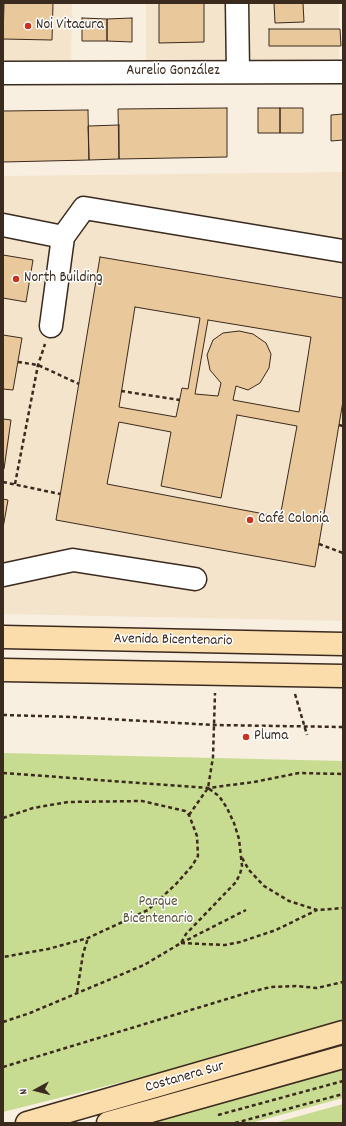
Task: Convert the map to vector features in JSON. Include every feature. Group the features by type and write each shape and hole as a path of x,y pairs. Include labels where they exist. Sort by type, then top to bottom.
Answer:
{"main road":[{"name":"Avenida Bicentenario","path":"3,637 343,644"},
{"name":"Avenida Bicentenario","path":"3,670 343,676"},
{"name":"Costanera Sur","path":"27,1123 343,1032"},
{"name":"Costanera Sur","path":"108,1123 343,1057"}],"street":[{"path":"237,3 238,72"},
{"name":"Aurelio González","path":"3,73 343,72"},
{"path":"50,326 63,237 84,208 343,251"},
{"path":"3,225 63,237"},
{"path":"3,575 73,560 195,579"}],"path":[{"path":"15,484 38,365 50,326"},
{"path":"18,362 38,365 79,384"},
{"path":"121,391 180,400"},
{"path":"339,425 343,426"},
{"path":"3,482 60,494"},
{"path":"319,544 343,553"},
{"path":"289,675 307,735"},
{"path":"3,715 73,717 214,725 343,727"},
{"path":"189,815 208,788 213,757 214,718"},
{"path":"3,772 208,788 254,782 299,773 343,774"},
{"path":"181,943 186,934 236,882 242,866 234,822 219,796 208,788"},
{"path":"3,818 33,808 68,802 142,801 185,811 189,815 197,836 198,856 192,866 176,884 148,910 88,938 48,949 3,957"},
{"path":"241,856 249,870 264,886 289,901 317,910"},
{"path":"181,943 225,945 240,942 276,930 317,910 343,908"},
{"path":"3,1022 30,1013 144,965 181,943 246,910"},
{"path":"77,992 83,954 88,938"},
{"path":"3,1067 250,992 271,987 296,986 317,988 343,982"},
{"path":"211,1117 343,1082"},
{"path":"235,1123 343,1094"}],"shaded area":[{"path":"3,3 72,3 71,64 3,64"},
{"path":"146,3 228,3 229,52 227,59 216,63 146,64"},
{"path":"246,3 339,3 339,65 261,64 252,61 247,52"},
{"path":"343,172 343,621 3,614 3,176"}],"green space":[{"name":"Parque Bicentenario","path":"3,753 343,761 343,1021 146,1076 3,1112"},
{"path":"343,1066 343,1098 251,1123 133,1123"},
{"path":"343,1104 343,1123 274,1123"}],"building":[{"name":"Noi Vitacura","path":"4,3 53,3 52,40 3,39"},
{"path":"159,3 204,3 204,42 159,43"},
{"path":"274,3 303,3 304,22 275,23"},
{"path":"82,18 107,19 107,41 82,41"},
{"path":"132,18 132,42 107,41 107,19"},
{"path":"269,29 340,29 341,46 269,46"},
{"path":"227,108 227,157 119,159 118,109"},
{"path":"258,108 280,108 280,133 258,133"},
{"path":"280,108 303,108 303,133 280,133"},
{"path":"88,110 89,160 3,162 3,111"},
{"path":"343,114 343,140 331,141 331,115"},
{"path":"119,125 119,159 89,160 88,126"},
{"name":"North Building","path":"3,255 33,260 26,302 3,298"},
{"path":"100,257 343,298 343,401 315,567 56,520","holes":["135,307 200,318 188,389 182,388 176,417 119,407","208,320 311,337 299,412 233,400 236,386 248,390 260,383 269,368 271,354 266,343 253,334 239,331 223,333 213,340 207,355 210,370 221,383 218,396 195,394","237,415 297,426 280,517 107,484 119,422 171,432 161,486 221,498"]},
{"path":"3,335 22,338 13,390 3,389"},
{"path":"3,419 11,420 4,469 3,469"},
{"path":"3,499 8,500 3,528"}],"place":[{"name":"Noi Vitacura","path":"28,26"},
{"name":"North Building","path":"16,279"},
{"name":"Café Colonia","path":"250,520"},
{"name":"Pluma","path":"246,737"}]}
